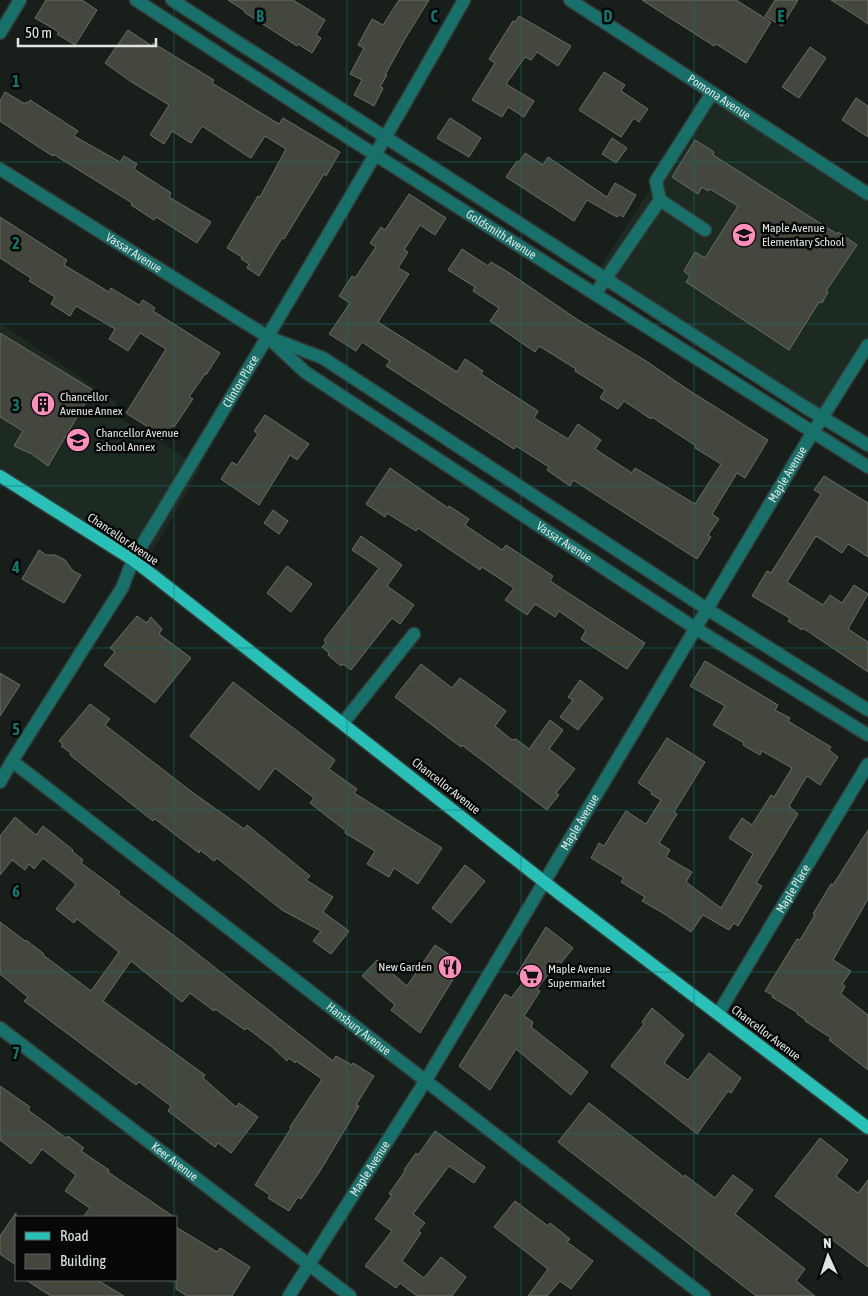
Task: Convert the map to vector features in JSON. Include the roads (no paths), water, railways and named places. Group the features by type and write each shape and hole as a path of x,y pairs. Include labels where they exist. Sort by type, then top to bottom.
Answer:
{"main road":[{"name":"Chancellor Avenue","path":"0,476 132,560 544,881 868,1128"}],"street":[{"path":"0,33 20,0"},
{"name":"Goldsmith Avenue","path":"136,0 868,467"},
{"name":"Goldsmith Avenue","path":"172,0 868,445"},
{"name":"Clinton Place","path":"2,776 122,588 132,560 268,337 464,0"},
{"name":"Pomona Avenue","path":"570,0 868,194"},
{"path":"209,48 219,30"},
{"path":"705,230 660,200 656,181 712,92"},
{"name":"Vassar Avenue","path":"0,169 268,337 306,372 695,628 868,735"},
{"path":"595,294 660,200"},
{"name":"Vassar Avenue","path":"268,337 323,358 707,609 868,710"},
{"name":"Maple Avenue","path":"288,1296 426,1080 695,628 822,417 868,345"},
{"path":"480,487 492,468"},
{"path":"343,723 414,634"},
{"name":"Hansbury Avenue","path":"12,761 704,1296"},
{"name":"Maple Place","path":"718,1014 868,764"},
{"name":"Keer Avenue","path":"0,1028 350,1296"}],"place":[{"name":"Maple Avenue Elementary School","path":"744,235"},
{"name":"Chancellor Avenue Annex","path":"43,404"},
{"name":"Chancellor Avenue School Annex","path":"78,440"},
{"name":"New Garden","path":"450,967"},
{"name":"Maple Avenue Supermarket","path":"531,976"}]}
